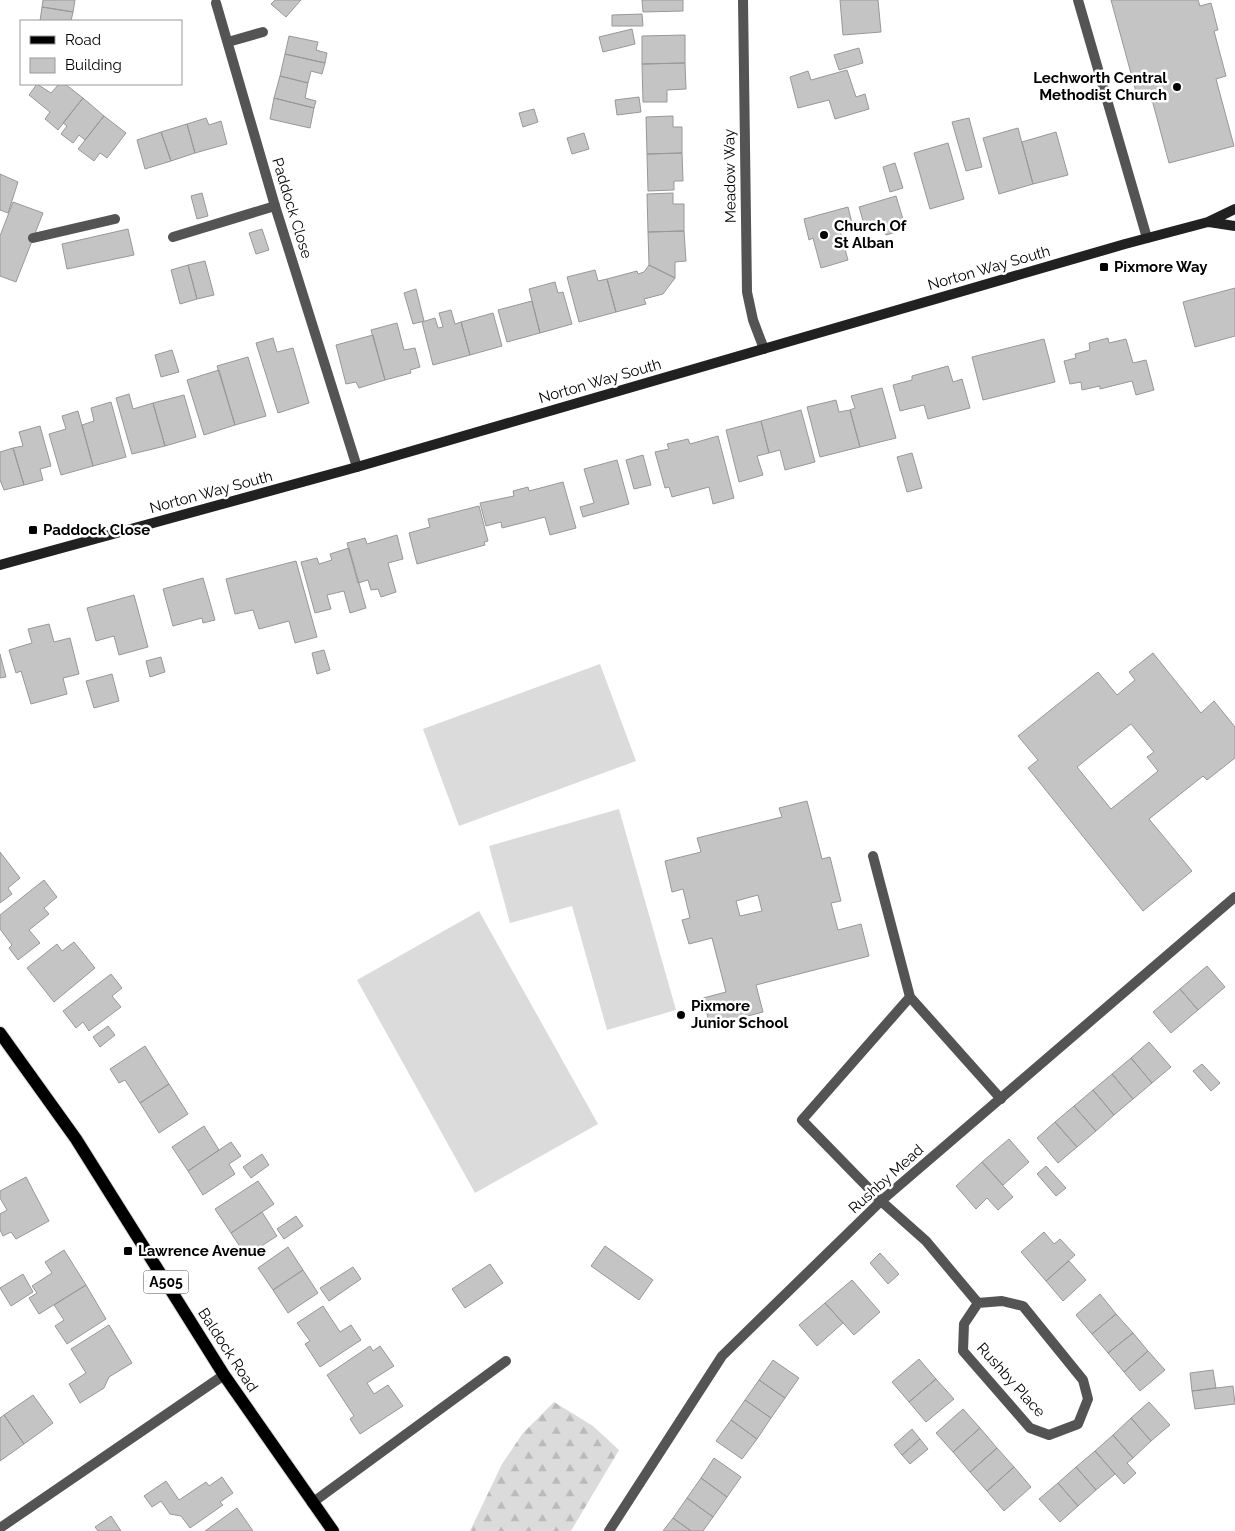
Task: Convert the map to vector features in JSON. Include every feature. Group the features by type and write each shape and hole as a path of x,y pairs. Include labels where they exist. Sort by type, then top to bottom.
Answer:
{"main road":[{"name":"Baldock Road","path":"0,1033 76,1139 224,1375 333,1531"}],"street":[{"name":"Meadow Way","path":"743,0 747,292 753,320 764,349"},
{"path":"1078,0 1147,238"},
{"name":"Paddock Close","path":"216,3 275,206 357,467"},
{"path":"228,42 263,32"},
{"path":"173,237 275,206"},
{"name":"Norton Way South","path":"0,565 357,467 1147,238 1208,222 1235,209"},
{"path":"33,238 115,219"},
{"name":"Norton Way South","path":"1208,222 1235,226"},
{"path":"873,856 910,997 1001,1099"},
{"name":"Rushby Mead","path":"609,1531 722,1356 881,1201 1235,896"},
{"path":"910,997 802,1120 881,1201 926,1241 978,1304"},
{"name":"Rushby Place","path":"1002,1301 1022,1306 1083,1380 1088,1399 1078,1424 1049,1435 1030,1428 963,1351 964,1324 978,1304 1002,1301"},
{"path":"312,1503 506,1362"},
{"path":"0,1528 224,1375"}],"green space":[{"path":"600,664 636,761 459,826 423,729"},
{"path":"619,809 676,1010 607,1030 572,906 510,923 489,846"},
{"path":"479,911 598,1124 475,1193 357,980"},
{"path":"554,1402 593,1426 619,1450 571,1531 470,1531 502,1464 523,1433"}],"building":[{"path":"43,0 75,0 73,12 42,7"},
{"path":"275,0 301,0 286,17 271,4"},
{"path":"642,0 683,0 683,11 643,12"},
{"path":"840,0 878,0 881,32 843,35"},
{"name":"Lechworth Central Methodist Church","path":"1111,0 1198,0 1200,6 1211,3 1218,30 1214,31 1226,76 1216,79 1234,146 1169,163 1151,96 1138,99"},
{"path":"42,7 73,12 71,20 40,20"},
{"path":"642,14 643,26 612,26 612,15"},
{"path":"632,29 635,44 603,52 599,37"},
{"path":"685,35 685,63 642,64 642,36"},
{"path":"289,36 318,42 316,50 327,53 325,63 285,54"},
{"path":"859,48 863,63 839,70 834,55"},
{"path":"285,54 325,63 322,74 311,71 308,83 280,76"},
{"path":"685,63 686,89 667,90 667,102 643,102 642,64"},
{"path":"847,70 856,97 865,94 869,109 835,119 829,100 798,108 790,77 808,71 811,80"},
{"path":"280,76 308,83 305,98 316,101 314,108 274,98"},
{"path":"36,85 51,93 58,85 66,85 83,98 58,130 45,119 50,112 29,95"},
{"path":"639,97 641,112 617,115 615,100"},
{"path":"83,98 104,116 85,140 79,135 73,143 61,134 67,126 63,123"},
{"path":"274,98 314,108 310,128 270,119"},
{"path":"534,109 538,122 523,127 519,113"},
{"path":"104,116 126,133 107,158 100,153 94,161 78,149"},
{"path":"673,116 673,127 682,127 682,153 647,154 646,117"},
{"path":"206,118 209,125 221,121 227,144 195,153 187,124"},
{"path":"969,118 982,167 966,171 952,122"},
{"path":"187,124 195,153 171,161 161,132"},
{"path":"1018,128 1033,184 999,194 983,138"},
{"path":"161,132 171,161 145,169 137,140"},
{"path":"1056,132 1068,175 1033,184 1022,142"},
{"path":"584,133 589,149 572,154 567,138"},
{"path":"948,143 964,199 930,209 914,153"},
{"path":"682,153 683,181 674,181 674,190 648,191 647,154"},
{"path":"895,163 903,188 890,192 883,167"},
{"path":"0,174 18,182 8,213 0,210"},
{"path":"202,193 208,216 197,219 191,196"},
{"path":"673,193 673,204 684,204 684,231 648,232 647,194"},
{"path":"896,196 906,229 886,235 884,226 866,231 859,207"},
{"path":"13,202 43,213 16,282 0,276 0,236"},
{"name":"Church Of St Alban","path":"848,207 853,227 840,231 848,260 821,268 813,238 809,240 804,219"},
{"path":"128,229 134,255 67,269 62,244"},
{"path":"262,229 269,250 256,254 249,233"},
{"path":"684,231 686,261 675,262 675,278 649,265 648,232"},
{"path":"205,261 214,295 197,299 188,265"},
{"path":"188,265 197,299 180,304 171,270"},
{"path":"649,265 675,278 663,294 644,299 646,304 616,312 607,279 637,271 638,274 644,272"},
{"path":"595,270 598,281 607,279 616,312 579,322 567,277"},
{"path":"555,282 558,293 563,292 572,324 540,333 529,289"},
{"path":"1235,288 1235,336 1195,347 1183,302"},
{"path":"416,289 424,321 413,324 404,293"},
{"path":"532,301 540,333 507,342 498,310"},
{"path":"451,310 455,324 461,322 470,355 433,365 422,322 435,318 438,328 443,327 439,313"},
{"path":"493,313 502,346 470,355 461,322"},
{"path":"397,323 404,350 415,348 420,367 410,370 411,373 385,380 371,330"},
{"path":"373,335 385,380 359,388 356,382 346,384 336,345"},
{"path":"273,338 277,352 293,348 309,403 278,413 256,343"},
{"path":"1108,338 1109,343 1126,339 1133,363 1146,360 1154,390 1136,395 1132,381 1100,389 1100,386 1082,390 1081,382 1070,384 1064,361 1076,358 1075,354 1090,350 1089,343"},
{"path":"1044,339 1055,382 983,400 972,357"},
{"path":"172,350 179,372 161,377 155,355"},
{"path":"248,357 266,416 235,425 217,366"},
{"path":"948,366 953,382 962,379 970,408 928,419 924,405 900,411 893,385 912,380 912,376"},
{"path":"219,370 235,425 204,435 187,380"},
{"path":"882,388 896,438 860,447 850,410 855,408 851,396"},
{"path":"129,394 133,409 153,403 165,446 132,454 116,398"},
{"path":"184,395 196,437 165,446 153,403"},
{"path":"836,400 839,412 850,410 860,447 820,457 807,407"},
{"path":"111,402 126,457 93,466 82,425 94,421 91,408"},
{"path":"801,410 815,462 785,470 780,450 769,453 761,421"},
{"path":"78,411 93,466 61,475 49,434 66,429 62,416"},
{"path":"761,421 769,453 757,456 763,475 739,482 726,430"},
{"path":"40,426 51,466 40,469 43,480 24,485 13,448 23,446 19,432"},
{"path":"718,436 734,498 713,504 709,487 672,497 669,487 665,488 655,452 669,449 667,444 688,439 690,444"},
{"path":"13,448 24,485 4,490 0,480 0,452"},
{"path":"912,453 922,488 907,492 897,457"},
{"path":"643,455 651,485 634,489 626,460"},
{"path":"617,460 629,504 583,517 580,507 594,503 584,469"},
{"path":"563,482 576,528 550,535 545,517 502,528 501,522 486,526 480,503 514,496 513,491 528,487 529,491"},
{"path":"479,506 488,541 484,542 485,545 417,564 409,533 430,527 428,519"},
{"path":"397,535 403,559 388,563 396,592 381,597 378,589 371,590 368,580 358,583 347,543 365,538 367,544"},
{"path":"349,548 366,608 350,613 344,591 327,595 331,609 315,613 301,562 317,558 319,564 332,560 330,554"},
{"path":"296,561 317,637 295,643 289,621 259,629 253,610 235,614 226,579"},
{"path":"203,578 215,620 203,623 202,618 173,626 163,589"},
{"path":"134,595 148,647 119,655 114,636 96,641 87,608"},
{"path":"49,624 54,642 70,638 79,674 63,678 67,694 31,704 21,671 16,673 9,650 32,643 28,629"},
{"path":"324,650 330,670 317,674 312,653"},
{"path":"1153,653 1201,713 1214,701 1235,727 1235,758 1207,780 1203,776 1149,819 1192,871 1143,911 1028,768 1038,760 1018,736 1098,672 1117,695 1135,680 1129,672","holes":["1131,724 1154,752 1147,757 1158,771 1111,809 1077,767"]},
{"path":"0,654 6,677 0,678"},
{"path":"161,657 165,672 150,677 146,661"},
{"path":"112,674 119,701 94,708 86,681"},
{"path":"807,801 822,859 830,857 841,901 831,903 838,930 861,924 869,956 756,985 763,1012 710,1026 703,998 726,992 712,938 689,944 682,920 690,918 683,889 672,892 665,861 701,852 697,838 782,817 779,808","holes":["758,895 762,911 740,916 736,901"]},
{"path":"0,852 20,878 8,888 12,894 0,903"},
{"path":"44,880 57,897 44,908 49,914 29,930 40,943 18,960 9,948 12,945 0,929 0,915"},
{"path":"74,942 95,968 54,1002 27,968 57,944 62,951"},
{"path":"1207,966 1225,987 1198,1010 1180,989"},
{"path":"111,974 122,988 112,996 121,1007 89,1031 83,1022 76,1028 63,1011"},
{"path":"1180,989 1198,1010 1171,1033 1153,1012"},
{"path":"108,1026 115,1035 100,1047 93,1037"},
{"path":"1149,1042 1171,1067 1152,1083 1131,1058"},
{"path":"145,1046 169,1084 140,1103 125,1080 119,1083 110,1069"},
{"path":"1131,1058 1152,1083 1133,1099 1112,1074"},
{"path":"1202,1064 1220,1083 1211,1091 1193,1071"},
{"path":"1112,1074 1133,1099 1114,1115 1093,1090"},
{"path":"169,1084 188,1114 159,1133 140,1103"},
{"path":"1093,1090 1114,1115 1096,1131 1074,1106"},
{"path":"1074,1106 1096,1131 1077,1147 1055,1122"},
{"path":"1055,1122 1077,1147 1058,1163 1037,1138"},
{"path":"204,1126 219,1150 188,1171 172,1147"},
{"path":"1009,1139 1029,1162 1003,1185 982,1162"},
{"path":"231,1142 241,1156 229,1164 235,1174 203,1195 188,1171"},
{"path":"262,1154 269,1165 251,1178 243,1167"},
{"path":"982,1162 1013,1197 998,1210 987,1198 976,1209 956,1186"},
{"path":"1046,1166 1066,1188 1056,1196 1037,1174"},
{"path":"26,1177 49,1221 16,1239 11,1232 3,1236 0,1230 0,1214 7,1210 0,1198 0,1191"},
{"path":"258,1181 274,1204 231,1233 215,1209"},
{"path":"262,1212 277,1236 246,1256 231,1233"},
{"path":"296,1216 303,1226 284,1239 277,1229"},
{"path":"1044,1232 1054,1244 1060,1239 1075,1255 1046,1281 1021,1252"},
{"path":"605,1246 653,1280 639,1300 591,1266"},
{"path":"288,1247 303,1270 273,1290 258,1268"},
{"path":"64,1250 86,1285 39,1314 29,1298 37,1293 32,1286 52,1273 45,1262"},
{"path":"880,1253 899,1274 888,1284 870,1263"},
{"path":"1069,1261 1086,1280 1063,1301 1046,1281"},
{"path":"490,1264 503,1283 465,1308 452,1289"},
{"path":"353,1267 361,1279 329,1301 320,1288"},
{"path":"303,1270 318,1293 288,1313 273,1290"},
{"path":"23,1274 33,1292 11,1306 0,1288"},
{"path":"852,1280 880,1312 854,1335 825,1303"},
{"path":"86,1285 106,1319 67,1344 55,1326 64,1320 54,1305"},
{"path":"1100,1294 1116,1314 1092,1334 1076,1315"},
{"path":"825,1303 843,1323 817,1346 799,1325"},
{"path":"323,1306 340,1332 351,1325 361,1340 320,1367 305,1344 310,1341 297,1323"},
{"path":"1116,1314 1133,1333 1108,1353 1092,1334"},
{"path":"109,1325 132,1363 109,1377 104,1388 80,1403 69,1384 86,1373 71,1349"},
{"path":"1133,1333 1148,1351 1124,1372 1108,1353"},
{"path":"370,1346 373,1351 380,1346 394,1366 367,1383 374,1394 388,1385 403,1406 360,1434 350,1419 354,1416 327,1375"},
{"path":"1148,1351 1165,1370 1140,1391 1124,1372"},
{"path":"919,1359 936,1379 909,1402 892,1382"},
{"path":"773,1360 799,1378 785,1398 759,1380"},
{"path":"1213,1370 1216,1388 1192,1391 1190,1373"},
{"path":"936,1379 954,1399 926,1422 909,1402"},
{"path":"759,1380 785,1398 771,1418 745,1400"},
{"path":"1233,1386 1235,1404 1195,1409 1192,1391"},
{"path":"33,1395 53,1423 24,1444 4,1415"},
{"path":"745,1400 771,1418 757,1439 731,1420"},
{"path":"1149,1402 1170,1425 1151,1441 1131,1418"},
{"path":"963,1409 980,1428 953,1452 936,1433"},
{"path":"4,1415 24,1444 0,1461 0,1418"},
{"path":"1131,1418 1151,1441 1133,1458 1113,1435"},
{"path":"731,1420 757,1439 742,1459 716,1441"},
{"path":"980,1428 997,1448 970,1472 953,1452"},
{"path":"912,1429 920,1439 902,1455 894,1445"},
{"path":"1113,1435 1133,1458 1127,1463 1136,1473 1124,1484 1095,1451"},
{"path":"920,1439 928,1449 910,1464 902,1455"},
{"path":"997,1448 1014,1467 987,1491 970,1472"},
{"path":"1095,1451 1115,1474 1096,1490 1076,1467"},
{"path":"714,1458 741,1477 727,1497 701,1478"},
{"path":"1014,1467 1031,1487 1004,1511 987,1491"},
{"path":"1076,1467 1096,1490 1078,1506 1058,1483"},
{"path":"222,1477 233,1493 220,1502 223,1505 190,1528 181,1516 170,1514 161,1501 152,1507 144,1496 166,1481 179,1500 206,1482 209,1486"},
{"path":"701,1478 727,1497 713,1517 687,1498"},
{"path":"1058,1483 1078,1506 1060,1522 1039,1499"},
{"path":"687,1498 713,1517 703,1531 691,1531 673,1518"},
{"path":"237,1508 253,1531 205,1531"},
{"path":"111,1516 121,1531 98,1531 95,1527"},
{"path":"673,1518 691,1531 663,1531"}],"place":[{"name":"Lechworth Central Methodist Church","path":"1177,87"},
{"name":"Church Of St Alban","path":"824,235"},
{"name":"Pixmore Way","path":"1104,267"},
{"name":"Paddock Close","path":"33,530"},
{"name":"Pixmore Junior School","path":"681,1015"},
{"name":"Lawrence Avenue","path":"128,1251"}]}
